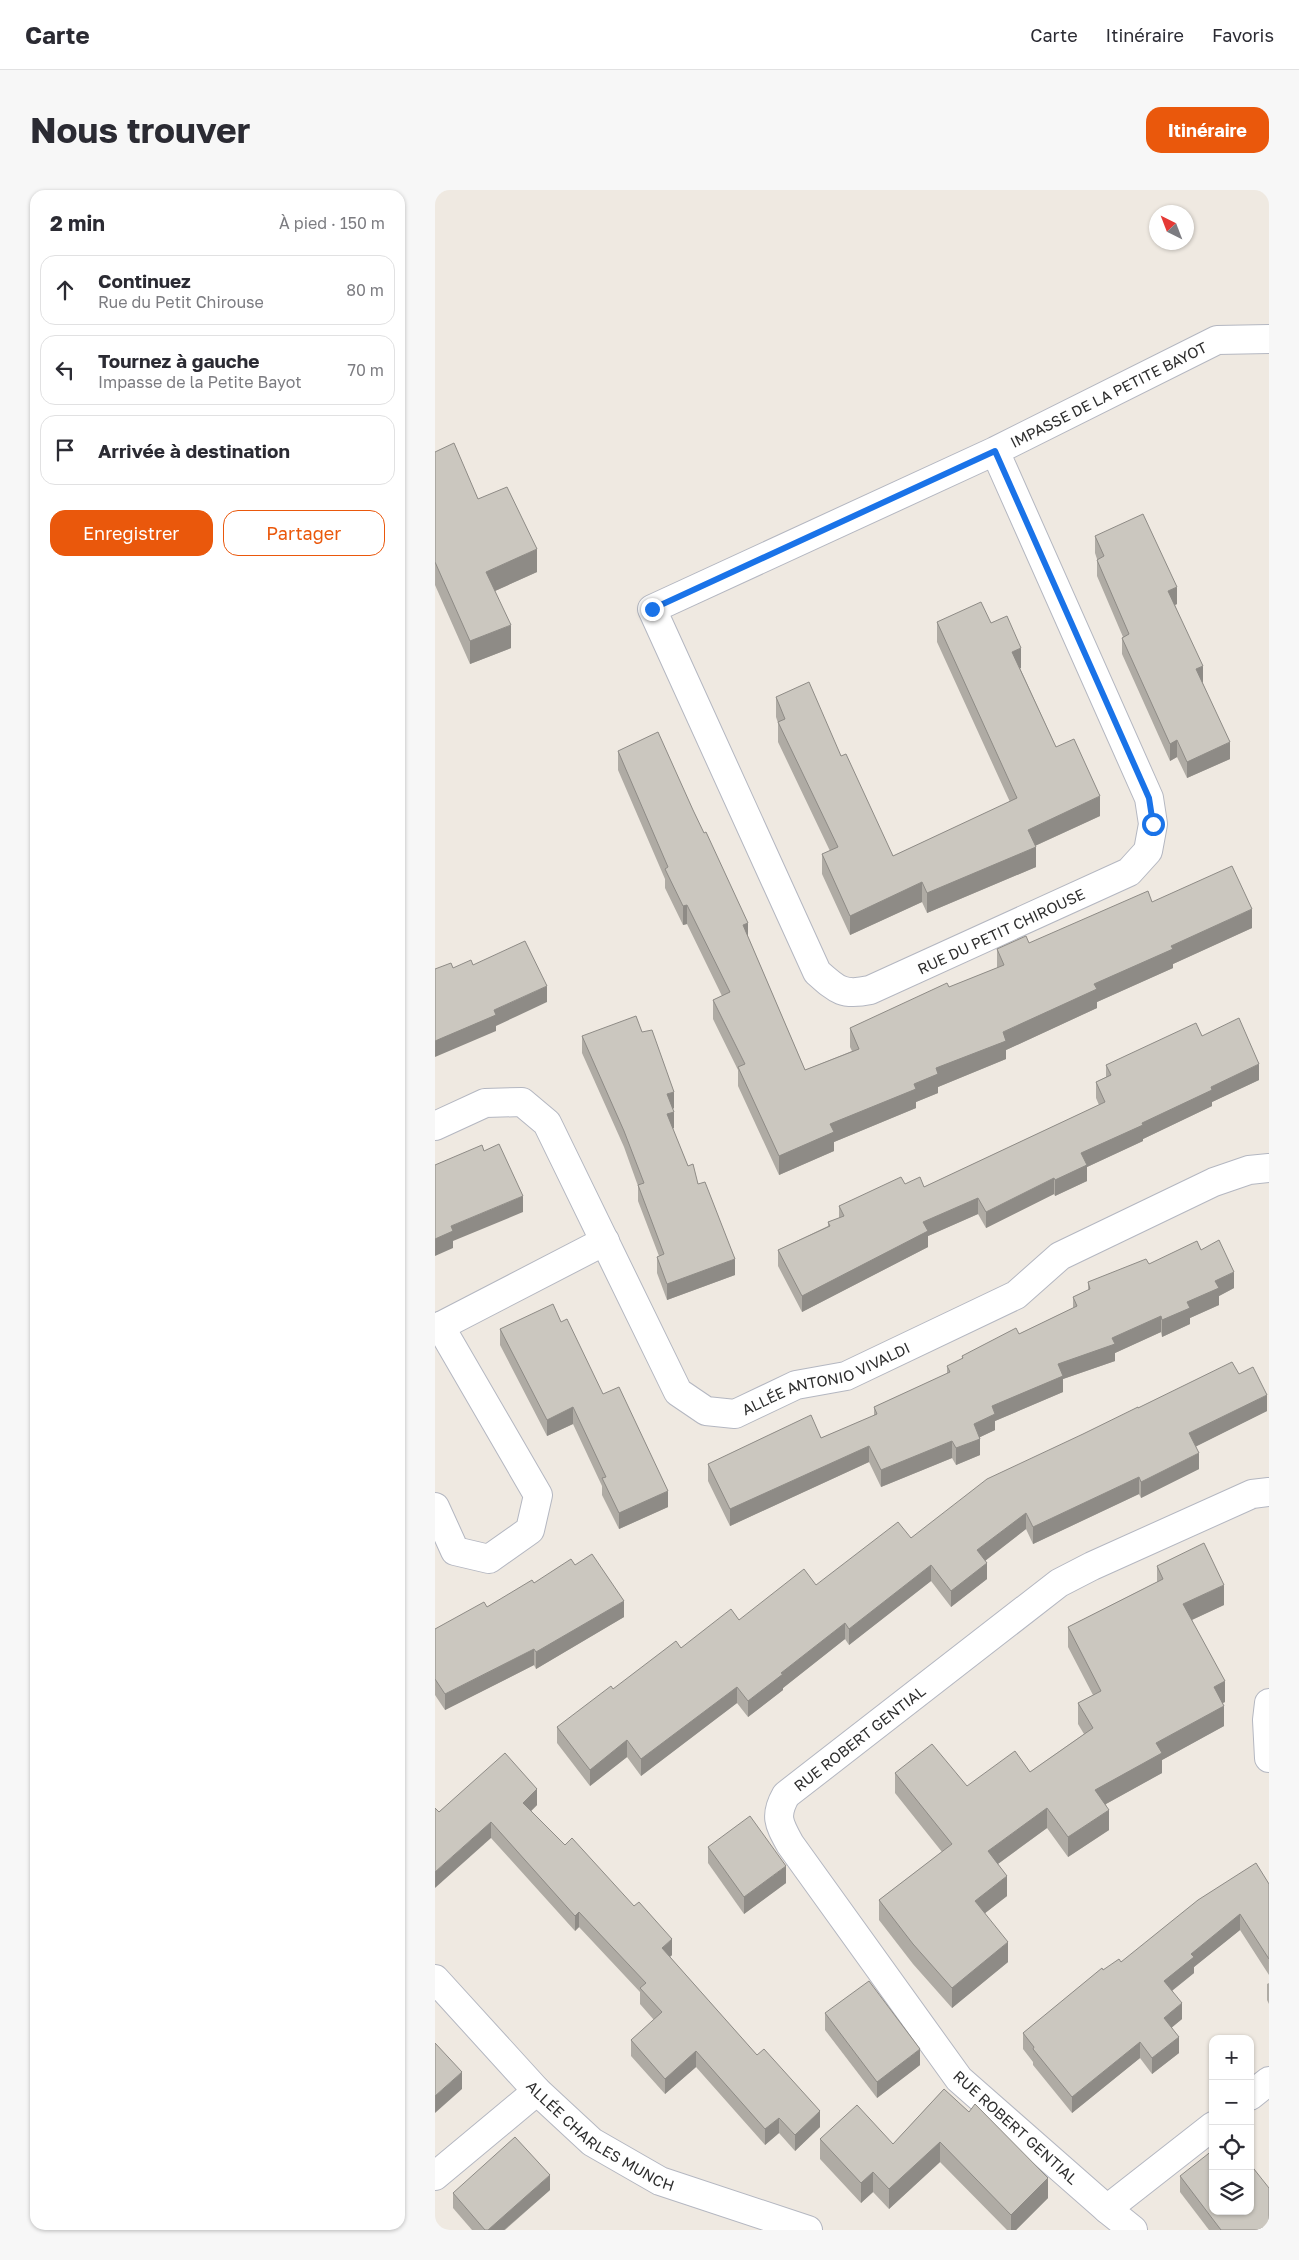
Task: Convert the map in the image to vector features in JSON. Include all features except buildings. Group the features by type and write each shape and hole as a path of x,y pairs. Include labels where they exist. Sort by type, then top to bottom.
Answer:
{"street":[{"name":"IMPASSE DE LA PETITE BAYOT","path":"652,609 995,451 1217,340 1269,339"},
{"name":"RUE DU PETIT CHIROUSE","path":"652,609 817,972 835,988 853,994 870,990 1103,884 1129,872 1148,852 1153,824 1149,798 995,451"},
{"name":"ALLÉE ANTONIO VIVALDI","path":"435,1126 485,1102 522,1102 547,1123 679,1392 706,1412 735,1414 796,1385 846,1376 1016,1295 1060,1256 1214,1182 1249,1170 1269,1168"},
{"path":"435,1507 455,1550 489,1559 530,1530 538,1495 437,1328 605,1241"},
{"name":"RUE ROBERT GENTIAL","path":"1133,2230 959,2079 790,1844 779,1824 779,1807 786,1795 1059,1583 1092,1566 1252,1494 1269,1492"},
{"path":"1269,1702 1267,1720 1269,1758"},
{"name":"ALLÉE CHARLES MUNCH","path":"435,1979 537,2091 592,2142 661,2181 808,2230"},
{"path":"1254,2093 1269,2082"},
{"path":"435,2176 537,2091"},
{"path":"1107,2209 1209,2129"}],"route":[{"path":"652,609 995,451 1149,798 1153,824"}]}
